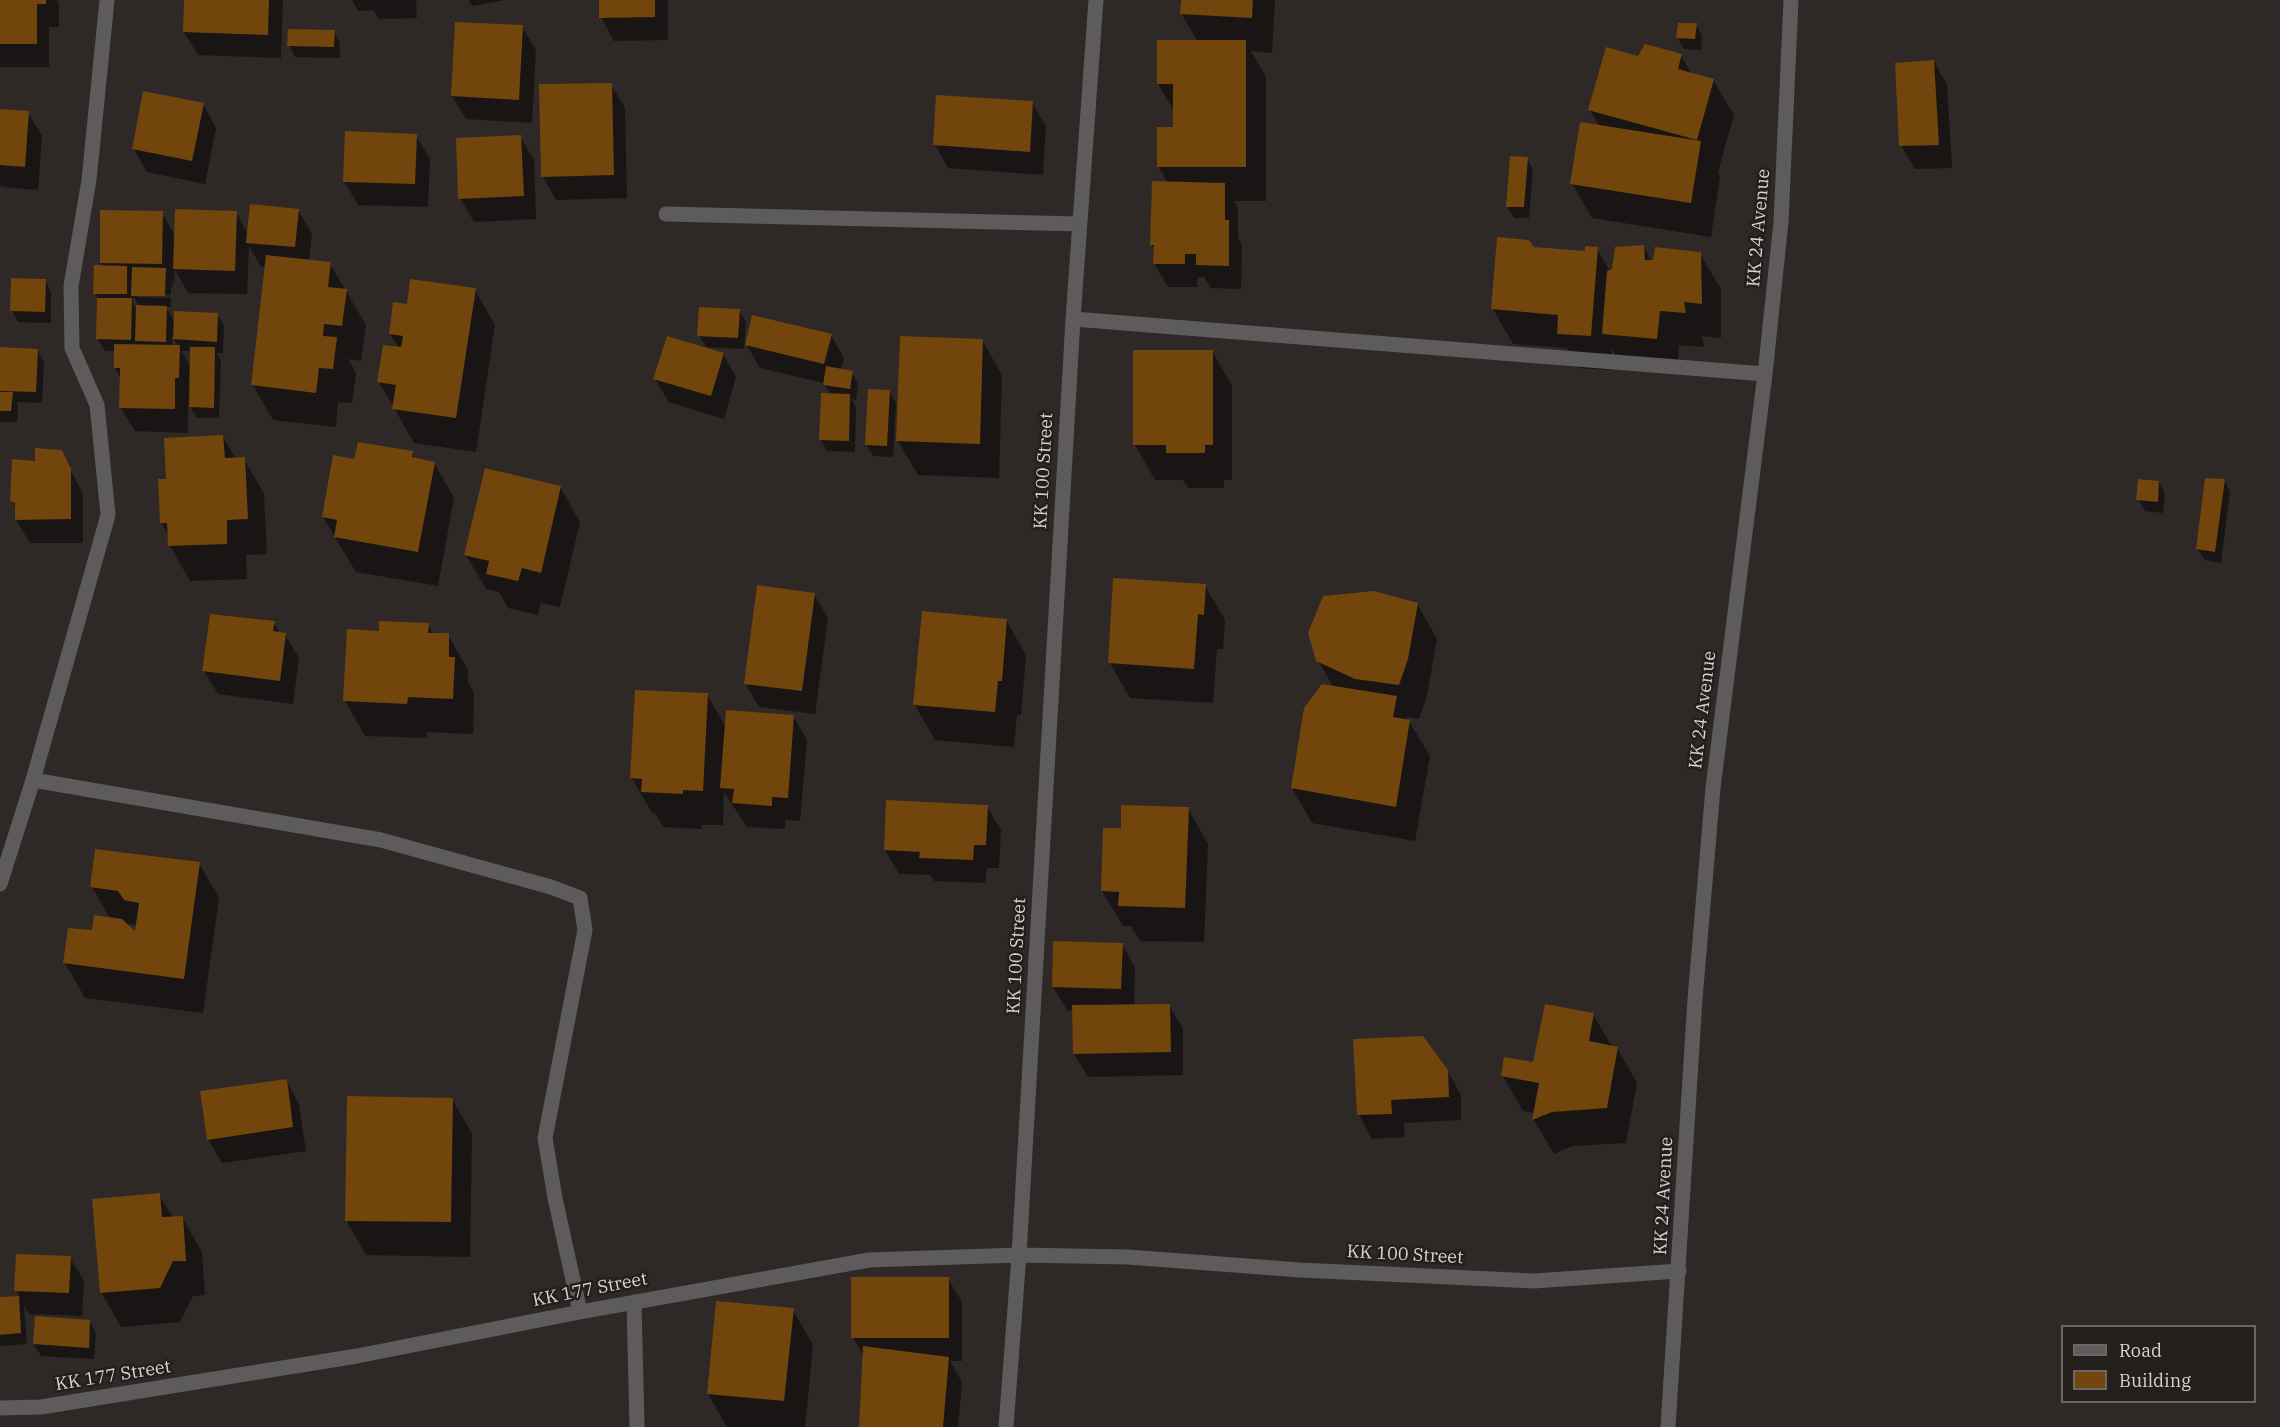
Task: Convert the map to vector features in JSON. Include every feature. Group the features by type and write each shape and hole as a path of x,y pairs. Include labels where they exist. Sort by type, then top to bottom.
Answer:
{"street":[{"path":"0,884 33,780 108,516 97,405 72,348 71,286 88,180 107,0"},
{"name":"KK 100 Street","path":"1096,0 1073,319 1019,1255 1128,1257 1300,1270 1534,1281 1679,1271"},
{"name":"KK 24 Avenue","path":"1668,1427 1695,999 1713,788 1781,222 1791,0"},
{"path":"666,214 1079,224"},
{"path":"1073,319 1764,374"},
{"path":"33,780 381,840 551,887 580,898 585,930 545,1138 580,1312"},
{"path":"1006,1427 1019,1255"},
{"name":"KK 177 Street","path":"0,1408 41,1407 357,1356 580,1312 869,1260 1019,1255"},
{"path":"634,1302 637,1427"}],"building":[{"path":"0,0 46,0 46,4 37,4 37,44 0,44"},
{"path":"184,0 269,0 268,35 183,32"},
{"path":"599,0 655,0 655,17 599,18"},
{"path":"1181,0 1253,0 1252,18 1180,14"},
{"path":"455,22 523,25 519,100 451,96"},
{"path":"1678,23 1697,23 1695,39 1676,38"},
{"path":"288,29 335,30 334,47 287,46"},
{"path":"1157,40 1246,40 1246,167 1157,167 1157,127 1173,127 1173,84 1157,84"},
{"path":"1645,44 1682,54 1678,69 1714,79 1697,140 1588,110 1606,47 1638,56"},
{"path":"1934,60 1939,145 1899,146 1895,63"},
{"path":"612,83 614,175 541,177 539,84"},
{"path":"143,91 204,103 192,161 132,149"},
{"path":"936,95 1033,101 1030,152 933,145"},
{"path":"0,109 29,111 25,167 0,165"},
{"path":"1580,122 1701,141 1691,203 1570,184"},
{"path":"345,131 417,134 415,184 343,182"},
{"path":"521,135 524,196 458,199 456,138"},
{"path":"1510,156 1528,157 1524,207 1506,207"},
{"path":"1152,181 1225,183 1225,220 1229,220 1229,266 1196,265 1196,254 1185,254 1185,264 1153,264 1154,245 1150,245"},
{"path":"250,204 299,209 295,247 246,243"},
{"path":"175,209 237,211 235,271 173,269"},
{"path":"100,210 163,211 162,264 100,263"},
{"path":"1497,237 1529,240 1534,247 1585,251 1585,246 1598,247 1591,336 1557,334 1558,315 1491,309"},
{"path":"1644,245 1645,260 1653,260 1655,247 1701,252 1702,304 1684,302 1686,313 1660,311 1657,339 1602,334 1607,271 1612,269 1615,247"},
{"path":"266,255 331,262 328,287 347,289 342,326 324,324 323,336 337,337 333,369 319,368 316,393 251,385"},
{"path":"94,265 127,266 127,294 93,294"},
{"path":"132,267 166,268 165,296 131,296"},
{"path":"11,278 46,279 45,312 10,311"},
{"path":"410,279 476,288 456,418 392,409 396,385 377,382 383,345 401,347 403,336 389,334 393,302 407,304"},
{"path":"97,298 132,298 131,340 96,339"},
{"path":"136,305 167,306 166,342 135,341"},
{"path":"699,307 740,309 738,338 697,336"},
{"path":"174,311 218,313 217,342 173,339"},
{"path":"752,315 832,334 824,364 745,345"},
{"path":"667,336 724,353 711,396 653,379"},
{"path":"900,336 983,339 980,444 896,441"},
{"path":"114,344 180,345 179,378 175,378 175,409 119,408 120,368 114,368"},
{"path":"0,347 38,349 36,392 0,391"},
{"path":"190,347 215,347 214,408 189,407"},
{"path":"1133,350 1213,350 1213,445 1205,445 1205,453 1166,453 1166,445 1133,445"},
{"path":"826,366 853,371 850,389 823,385"},
{"path":"868,389 890,390 887,446 865,445"},
{"path":"0,392 13,392 11,411 0,411"},
{"path":"821,393 850,394 849,441 819,440"},
{"path":"223,435 225,458 245,457 248,519 227,520 227,544 168,546 167,523 160,523 158,479 166,479 164,438"},
{"path":"358,442 413,451 412,457 435,462 418,552 334,537 337,520 322,517 333,455 354,459"},
{"path":"35,448 62,450 71,469 71,519 15,520 15,503 10,501 12,459 35,461"},
{"path":"485,468 561,486 541,573 522,568 518,581 486,574 489,561 464,555"},
{"path":"2205,478 2225,479 2215,552 2196,549"},
{"path":"2138,479 2159,481 2158,502 2136,500"},
{"path":"1113,578 1206,584 1204,615 1198,614 1194,669 1108,663"},
{"path":"757,585 815,593 802,691 744,684"},
{"path":"1374,591 1418,603 1408,659 1399,685 1355,679 1316,661 1308,633 1323,596"},
{"path":"922,611 1007,619 1002,681 998,681 995,712 913,705"},
{"path":"210,614 275,621 273,631 286,633 280,681 202,671"},
{"path":"379,621 429,623 428,633 449,633 449,657 455,657 453,699 408,697 407,704 343,701 347,629 379,631"},
{"path":"1322,684 1397,696 1393,717 1410,720 1396,807 1291,788 1304,708"},
{"path":"635,690 708,693 703,791 683,790 683,794 641,792 642,779 630,778"},
{"path":"726,710 794,715 788,798 772,797 772,806 732,803 734,789 720,788"},
{"path":"886,800 988,805 986,845 974,845 973,860 919,858 920,852 884,850"},
{"path":"1121,805 1189,807 1185,908 1118,906 1119,892 1101,891 1103,828 1121,828"},
{"path":"95,849 200,862 184,979 63,963 68,928 92,930 94,915 122,919 135,931 139,903 124,900 118,891 90,887"},
{"path":"1053,941 1123,943 1121,989 1052,987"},
{"path":"1170,1004 1171,1052 1073,1054 1072,1005"},
{"path":"1545,1004 1594,1013 1589,1041 1618,1047 1607,1108 1552,1112 1532,1120 1539,1083 1501,1076 1504,1057 1533,1062"},
{"path":"1423,1036 1448,1070 1449,1097 1391,1100 1392,1114 1357,1115 1353,1039"},
{"path":"287,1079 293,1127 207,1140 200,1091"},
{"path":"347,1096 453,1098 451,1222 345,1221"},
{"path":"160,1193 162,1217 183,1216 186,1261 173,1261 160,1288 100,1293 92,1199"},
{"path":"16,1254 71,1256 69,1293 14,1291"},
{"path":"851,1277 949,1277 949,1338 851,1338"},
{"path":"19,1296 21,1333 0,1335 0,1297"},
{"path":"716,1301 794,1308 784,1401 707,1394"},
{"path":"35,1316 90,1320 89,1348 33,1344"},
{"path":"863,1346 949,1357 943,1427 859,1427"}]}
